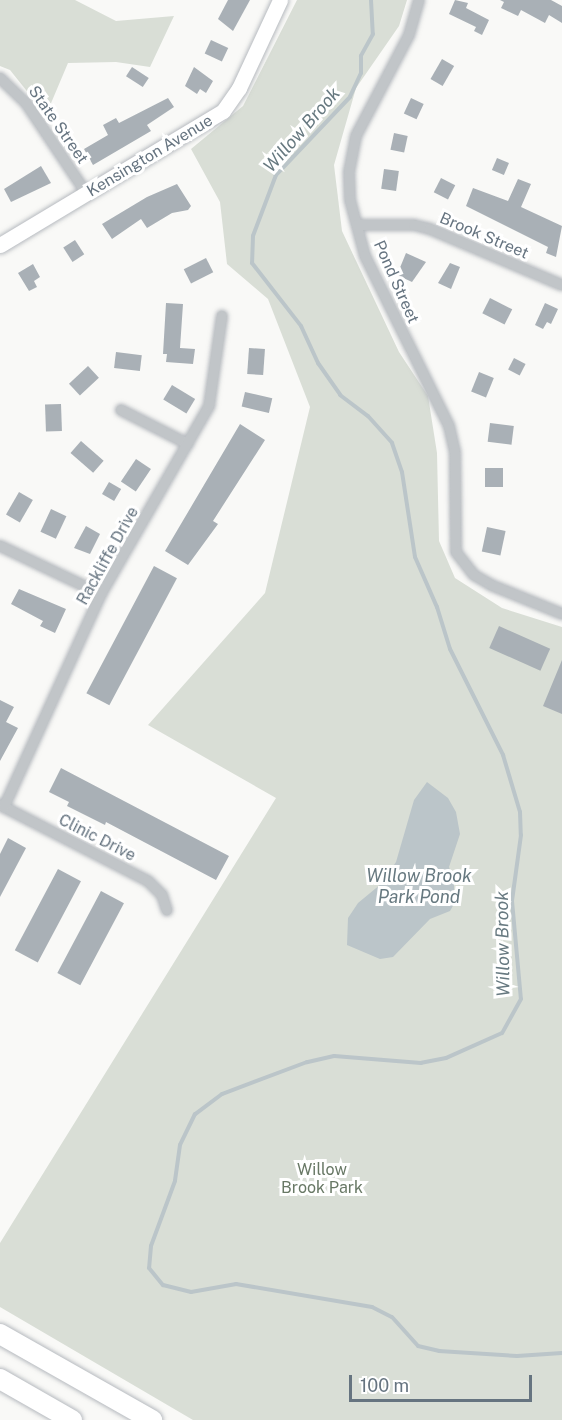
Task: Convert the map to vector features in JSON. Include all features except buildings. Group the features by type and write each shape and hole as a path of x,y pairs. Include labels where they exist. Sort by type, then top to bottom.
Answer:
{"highway":[{"path":"0,1334 152,1420"},
{"path":"0,1379 72,1420"}],"main road":[{"name":"Kensington Avenue","path":"0,245 225,108 239,88 280,0"}],"street":[{"name":"Pond Street","path":"419,0 409,35 356,136 348,186 357,225 365,256 449,426 455,452 454,540 463,564 474,575 562,614"},
{"name":"State Street","path":"0,78 26,103 87,194"},
{"name":"Brook Street","path":"357,225 414,225 430,228 562,285"},
{"name":"Rackliffe Drive","path":"2,806 101,594 209,406 222,316"},
{"path":"121,410 188,444"},
{"path":"0,546 101,594"},
{"name":"Clinic Drive","path":"2,806 148,881 162,895 167,910"}],"green space":[{"path":"0,0 75,0 116,21 174,16 150,67 116,62 68,63 46,115 10,70 0,66"},
{"name":"Willow Brook Park","path":"297,0 407,0 399,26 356,88 334,165 342,231 399,352 428,396 437,453 439,541 455,578 502,608 562,627 562,1420 193,1420 0,1307 0,1243 276,798 148,725 265,593 310,407 268,299 227,264 220,202 191,149 243,106"}],"water":[{"name":"Willow Brook Park Pond","path":"427,782 448,798 456,812 460,834 449,867 454,880 454,904 450,911 430,919 393,957 380,959 347,945 348,918 358,903 381,884 396,862 414,800"}],"waterway":[{"name":"Willow Brook","path":"371,0 373,34 361,56 361,73 350,97 276,175 253,236 252,263 301,326 318,363 340,395 368,416 392,443 402,472 415,557 437,607 450,649 503,755 520,812 521,835 512,901 521,999 502,1033 446,1058 421,1063 334,1056 307,1062 222,1094 195,1114 180,1145 175,1181 151,1246 149,1268 163,1285 191,1292 236,1284 372,1307 392,1317 418,1346 439,1351 517,1356 562,1353"}]}
